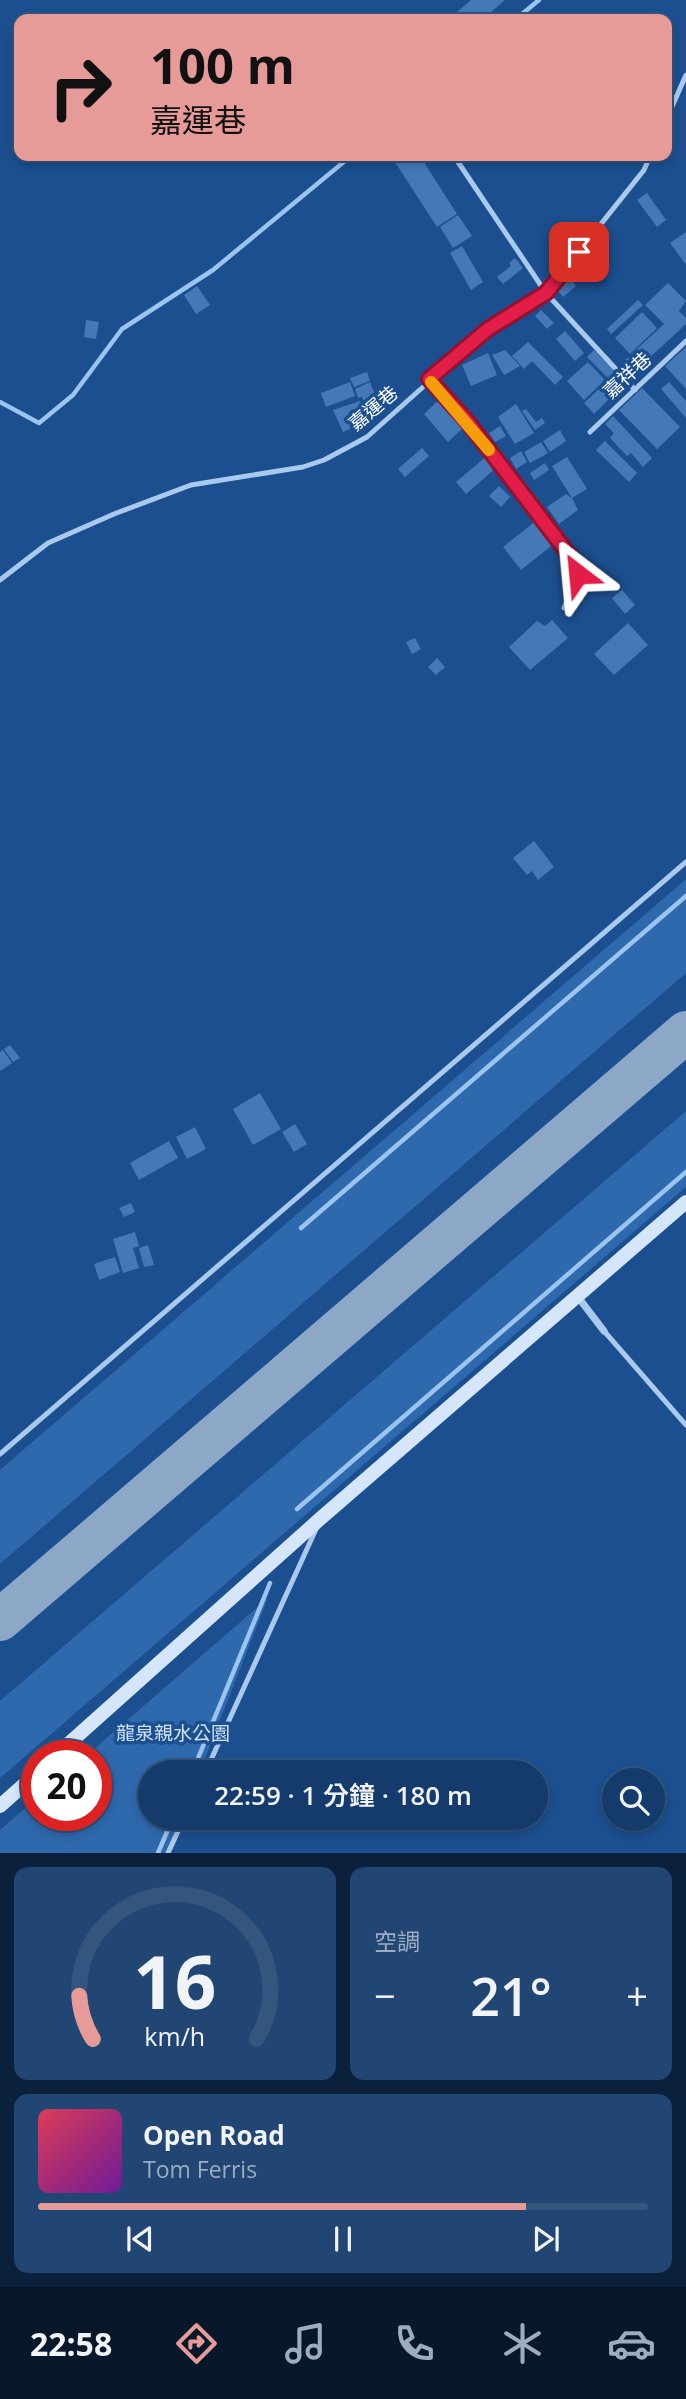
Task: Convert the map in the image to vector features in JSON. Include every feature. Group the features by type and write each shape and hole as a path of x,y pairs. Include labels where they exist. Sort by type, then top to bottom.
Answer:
{"street":[{"path":"73,1740 321,1518 686,1202"},
{"path":"578,1297 604,1331"},
{"path":"0,1806 21,1787"}],"lane":[{"path":"672,107 686,75"},
{"path":"457,161 546,293 635,390"},
{"name":"嘉運巷","path":"0,580 48,543 140,504 191,485 303,467 324,460 367,437 488,329 546,293 644,170 648,161"},
{"name":"嘉祥巷","path":"590,432 686,341"},
{"path":"429,379 467,421 573,560 578,574 564,608"},
{"path":"0,1454 686,862"},
{"path":"604,1331 686,1425"},
{"path":"211,1760 321,1518"},
{"path":"168,1853 179,1830"}],"green space":[{"path":"686,879 686,973 0,1564 0,1470"},
{"path":"686,1111 686,1187 44,1740 21,1740 21,1760 0,1778 0,1701"},
{"name":"龍泉親水公園","path":"268,1598 204,1760 138,1760 138,1830 176,1830 167,1853 0,1853 0,1830 21,1812 21,1831 112,1831 112,1740 104,1740"}],"building":[{"path":"471,0 505,0 489,14 455,14"},
{"path":"394,161 423,161 457,214 437,227"},
{"path":"647,193 666,220 657,227 637,200"},
{"path":"458,215 472,236 453,248 440,227"},
{"path":"686,232 686,265 670,243"},
{"path":"462,246 483,282 471,290 450,253"},
{"path":"515,258 523,268 503,284 497,277 511,266 509,263"},
{"path":"584,261 588,269 575,276 571,269"},
{"path":"568,276 576,286 563,297 555,287"},
{"path":"668,283 686,301 679,311 686,318 686,324 635,371 625,360 664,324 645,305"},
{"path":"197,286 210,305 196,314 184,295"},
{"path":"638,300 643,305 611,334 607,329"},
{"path":"541,310 554,323 547,329 535,316"},
{"path":"642,312 657,328 630,354 615,338"},
{"path":"86,320 99,322 96,339 84,337"},
{"path":"565,331 584,353 575,361 556,339"},
{"path":"528,342 563,377 555,385 532,361 524,369 512,356"},
{"path":"686,347 686,389 665,366"},
{"path":"505,350 520,366 504,375 492,355"},
{"path":"594,350 616,373 609,379 587,357"},
{"path":"488,353 497,375 471,386 462,365"},
{"path":"588,362 605,380 584,400 567,381"},
{"path":"367,372 370,381 354,387 350,378"},
{"path":"350,382 355,396 326,407 321,393"},
{"path":"370,382 383,415 371,420 362,397 358,398 355,389"},
{"path":"669,382 686,401 686,418 661,389"},
{"path":"600,388 610,398 594,414 584,403"},
{"path":"642,388 680,427 657,449 619,410"},
{"path":"440,399 465,426 448,442 424,414"},
{"path":"360,401 368,421 343,432 333,410"},
{"path":"516,404 534,433 515,444 498,417"},
{"path":"526,409 536,422 542,418 545,423 535,430 522,411"},
{"path":"613,416 652,458 643,467 631,453 627,456 610,438 614,433 605,424"},
{"path":"500,426 506,436 495,442 489,433"},
{"path":"560,430 566,441 550,452 543,441"},
{"path":"605,441 637,473 629,482 596,450"},
{"path":"541,442 548,453 530,463 524,452"},
{"path":"422,448 429,456 405,477 398,469"},
{"path":"521,451 527,462 516,469 510,458"},
{"path":"488,455 497,467 466,494 456,482"},
{"path":"567,457 587,489 572,498 552,466"},
{"path":"545,463 549,470 534,480 530,473"},
{"path":"499,486 510,497 501,507 489,496"},
{"path":"566,494 572,498 578,510 559,524 547,507"},
{"path":"537,520 555,543 521,570 503,547"},
{"path":"622,590 635,605 625,614 612,598"},
{"path":"552,620 568,638 530,670 509,647 537,621 545,626"},
{"path":"628,623 648,645 614,675 594,654"},
{"path":"415,638 421,649 412,654 406,642"},
{"path":"437,658 445,667 436,675 428,667"},
{"path":"534,841 554,867 538,880 532,871 527,875 513,858"},
{"path":"10,1045 20,1058 13,1062 4,1049"},
{"path":"3,1050 12,1063 0,1071 0,1052"},
{"path":"260,1093 281,1129 253,1145 233,1109"},
{"path":"295,1124 307,1144 294,1152 282,1132"},
{"path":"195,1127 206,1149 187,1159 176,1137"},
{"path":"169,1141 178,1158 139,1180 130,1163"},
{"path":"131,1203 135,1212 124,1217 119,1208"},
{"path":"135,1232 139,1246 133,1248 139,1268 123,1273 113,1239"},
{"path":"148,1245 154,1265 144,1267 139,1248"},
{"path":"115,1257 120,1272 99,1280 94,1264"},
{"path":"142,1723 156,1728 154,1736 139,1731"}],"waterway":[{"path":"522,14 539,0"},
{"path":"0,402 39,423 73,395 122,329 213,270 345,161"},
{"path":"301,1228 686,896"},
{"path":"297,1509 686,1172"},
{"path":"197,1760 270,1583"},
{"path":"158,1853 168,1830"}],"taxiway":[{"path":"0,1620 686,1032"}],"slow traffic":[{"path":"431,382 489,450"}],"route":[{"path":"578,574 573,560 467,421 429,379 488,329 546,293 579,252"}]}
